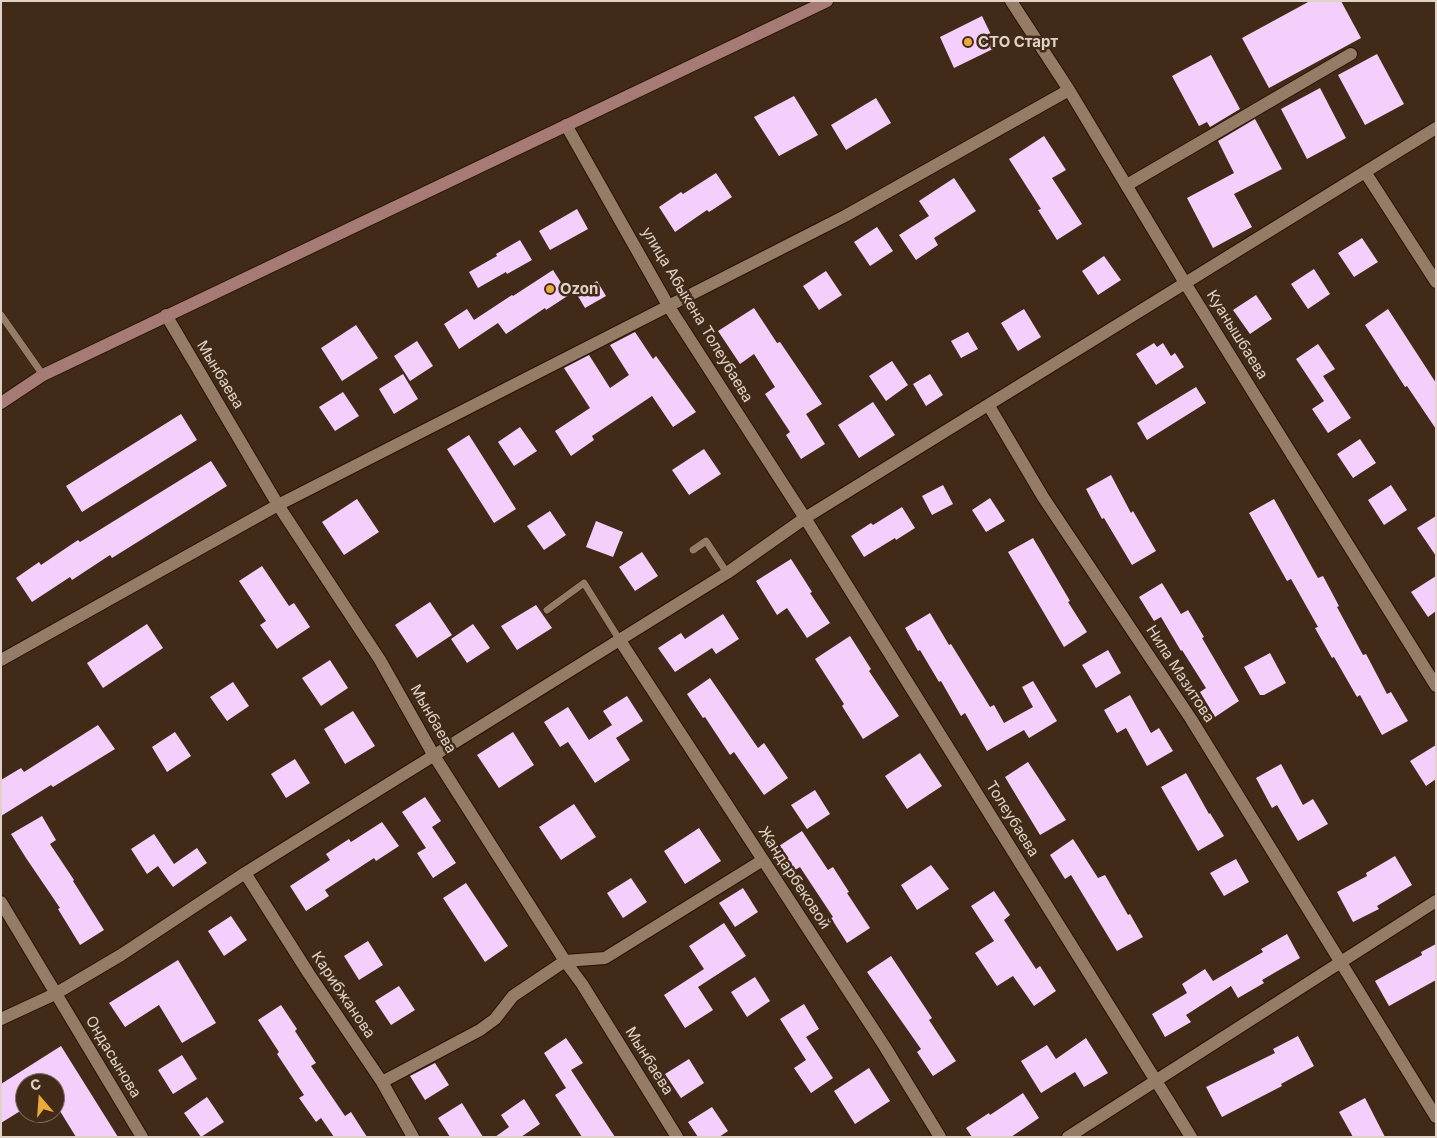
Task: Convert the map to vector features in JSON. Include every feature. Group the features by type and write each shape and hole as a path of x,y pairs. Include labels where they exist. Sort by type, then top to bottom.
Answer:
{"main road":[{"path":"1,403 44,375 166,315 826,1"}],"street":[{"name":"Куанышбаева","path":"1012,1 1069,90 1185,282 1436,686"},
{"path":"1127,185 1352,54"},
{"path":"1,660 278,505 845,216 1069,90"},
{"name":"улица Абыкена Толеубаева","path":"566,125 669,307 805,518"},
{"path":"1,1019 55,994 121,955 245,873 727,573 805,518 1436,128"},
{"path":"1365,172 1436,282"},
{"name":"Мынбаева","path":"166,315 278,505 380,660 434,754 565,961 582,984 677,1137"},
{"name":"Нила Мазитова","path":"989,406 1043,497 1191,719 1436,1117"},
{"name":"Толеубаева","path":"805,518 1191,1137"},
{"name":"Жандарбековой","path":"619,639 885,1047 940,1137"},
{"path":"382,1082 480,1030 495,1019 513,996 565,961 605,958 763,860"},
{"name":"Карибжанова","path":"245,873 308,974 382,1082 413,1137"},
{"path":"1068,1137 1436,901"},
{"name":"Ондасынова","path":"1,902 142,1137"}],"lane":[{"path":"1,315 44,375"},
{"path":"693,550 706,541 727,573"},
{"path":"548,610 584,583 619,639"}],"building":[{"path":"1310,1 1341,1 1361,38 1269,88 1242,38"},
{"name":"СТО Старт","path":"982,16 997,47 954,68 940,37"},
{"path":"1377,54 1404,104 1365,125 1338,75"},
{"path":"1211,55 1240,109 1210,127 1207,122 1199,126 1172,76"},
{"path":"1320,88 1346,138 1307,159 1281,109"},
{"path":"794,96 818,135 779,156 754,117"},
{"path":"876,98 891,123 846,150 831,125"},
{"path":"1255,119 1282,169 1234,194 1252,227 1213,248 1187,198 1234,173 1218,141"},
{"path":"1044,136 1066,170 1052,178 1082,224 1057,240 1038,210 1041,209 1009,159"},
{"path":"716,173 732,197 709,212 707,210 675,232 659,207 681,192 683,194"},
{"path":"954,178 976,211 934,238 938,245 916,260 899,235 929,216 919,201"},
{"path":"577,209 588,229 550,250 539,231"},
{"path":"877,227 893,251 870,266 854,242"},
{"path":"1362,238 1378,262 1354,277 1338,253"},
{"path":"520,240 532,260 478,288 469,272"},
{"path":"1104,256 1121,280 1098,295 1082,271"},
{"path":"1314,269 1330,294 1308,309 1291,284"},
{"path":"553,270 569,295 546,310 545,308 506,334 498,323 459,349 444,324 467,309 474,320"},
{"path":"826,271 842,295 819,310 803,286"},
{"path":"597,281 606,296 585,308 576,293"},
{"path":"1256,295 1272,319 1250,334 1233,310"},
{"path":"754,308 777,343 780,342 822,404 806,414 825,444 801,459 786,435 790,432 765,394 775,387 754,354 740,364 718,331"},
{"path":"1024,309 1041,337 1018,351 1001,323"},
{"path":"1388,309 1436,383 1436,429 1407,386 1405,387 1365,325"},
{"path":"356,325 378,358 342,381 321,348"},
{"path":"635,332 653,359 656,356 696,412 673,427 652,396 592,436 594,440 571,456 555,431 590,408 564,368 589,355 610,388 629,375 610,345"},
{"path":"968,332 978,349 961,358 951,341"},
{"path":"417,341 433,366 410,381 394,356"},
{"path":"1154,343 1157,347 1163,343 1171,356 1175,353 1184,367 1156,385 1136,354"},
{"path":"1318,344 1335,369 1323,376 1351,418 1328,433 1312,409 1324,401 1296,359"},
{"path":"892,361 908,385 886,401 869,376"},
{"path":"403,374 418,399 394,414 379,389"},
{"path":"930,374 943,395 926,406 913,384"},
{"path":"1196,387 1206,403 1147,440 1137,423"},
{"path":"343,392 359,416 335,431 319,407"},
{"path":"873,402 895,435 859,458 838,425"},
{"path":"181,414 197,440 82,512 66,486"},
{"path":"520,427 537,451 514,466 498,442"},
{"path":"469,435 516,509 494,523 447,449"},
{"path":"1360,439 1376,463 1353,478 1337,454"},
{"path":"704,449 721,474 689,495 672,470"},
{"path":"211,461 227,486 112,558 110,555 72,580 70,577 32,602 16,578 39,562 41,565 78,540 80,542"},
{"path":"1111,475 1131,513 1133,511 1156,551 1132,565 1104,518 1102,519 1086,489"},
{"path":"943,485 953,504 932,515 922,496"},
{"path":"1391,485 1407,510 1384,525 1368,500"},
{"path":"990,498 1005,521 986,532 972,510"},
{"path":"357,499 379,532 344,555 322,522"},
{"path":"1274,499 1318,578 1323,576 1339,606 1337,607 1363,655 1366,654 1387,694 1391,692 1408,721 1382,735 1360,695 1357,697 1334,657 1332,658 1315,628 1318,627 1291,579 1287,581 1249,513"},
{"path":"902,507 915,528 864,557 851,536"},
{"path":"550,511 566,535 544,550 527,526"},
{"path":"1436,516 1436,556 1417,528"},
{"path":"596,521 623,532 613,557 586,547"},
{"path":"1033,538 1070,601 1068,602 1087,632 1064,647 1008,552"},
{"path":"642,552 658,576 635,591 619,567"},
{"path":"791,559 830,623 807,638 787,608 777,615 756,581"},
{"path":"262,566 289,606 294,603 310,627 277,649 260,625 266,621 239,581"},
{"path":"1436,576 1436,611 1428,617 1411,592"},
{"path":"1162,583 1181,614 1188,610 1239,701 1215,717 1200,692 1206,688 1182,650 1161,617 1154,621 1139,597"},
{"path":"430,602 452,635 417,658 395,625"},
{"path":"536,605 552,628 517,650 501,626"},
{"path":"930,613 990,707 994,705 1004,723 1033,707 1022,687 1033,681 1057,721 1029,738 1024,730 987,751 965,713 961,716 941,681 939,682 905,628"},
{"path":"723,614 739,639 716,654 712,648 675,672 658,648 681,633 685,639"},
{"path":"147,624 163,648 103,688 87,663"},
{"path":"473,624 490,648 467,663 451,639"},
{"path":"850,636 871,669 869,671 899,716 863,739 842,706 844,704 815,659"},
{"path":"1108,650 1121,673 1096,688 1082,665"},
{"path":"1270,653 1286,683 1264,695 1260,695 1244,667"},
{"path":"330,660 348,688 321,706 302,678"},
{"path":"710,678 758,748 764,743 788,778 764,795 734,752 730,755 687,694"},
{"path":"233,682 249,706 227,721 210,697"},
{"path":"1130,695 1151,733 1159,728 1173,751 1147,766 1126,728 1117,733 1104,710"},
{"path":"627,696 643,721 616,738 630,760 595,783 568,742 560,747 544,722 568,707 589,740 612,725 603,711"},
{"path":"353,711 375,746 345,764 324,729"},
{"path":"98,725 115,749 1,816 1,780 21,768 24,772"},
{"path":"175,732 191,756 167,772 152,747"},
{"path":"513,732 534,765 499,788 477,755"},
{"path":"1436,745 1436,779 1426,786 1410,761"},
{"path":"920,753 942,786 907,809 885,776"},
{"path":"295,759 310,783 286,798 271,774"},
{"path":"1028,762 1066,820 1040,835 1005,777"},
{"path":"1281,764 1303,805 1313,799 1328,824 1298,841 1277,805 1272,808 1256,778"},
{"path":"1186,773 1224,836 1198,851 1161,787"},
{"path":"815,790 830,814 807,829 791,805"},
{"path":"425,797 441,821 432,827 456,863 433,878 417,853 426,848 402,812"},
{"path":"574,804 596,837 561,860 539,827"},
{"path":"42,816 56,840 50,844 104,930 80,945 58,909 60,908 11,834"},
{"path":"382,822 399,846 376,861 374,858 325,890 329,896 306,911 290,886 330,860 326,854 349,839 351,842"},
{"path":"699,828 721,861 685,884 664,851"},
{"path":"802,831 828,870 833,867 849,892 847,893 870,928 847,943 831,918 833,917 800,867 795,870 779,846"},
{"path":"154,834 174,864 197,848 207,863 173,887 158,866 147,874 131,849"},
{"path":"1073,839 1098,878 1105,875 1143,937 1117,951 1071,875 1065,879 1050,855"},
{"path":"1395,856 1412,885 1377,906 1379,909 1353,922 1337,892 1367,876 1366,873"},
{"path":"1236,859 1249,882 1224,896 1210,873"},
{"path":"931,865 949,889 917,910 901,885"},
{"path":"631,878 647,902 623,918 607,893"},
{"path":"466,883 508,946 485,962 443,898"},
{"path":"743,888 758,912 735,927 719,903"},
{"path":"994,891 1010,915 1004,920 1036,969 1040,966 1056,991 1034,1006 1013,976 997,986 975,953 994,941 971,906"},
{"path":"231,916 247,940 224,956 208,931"},
{"path":"724,923 746,956 698,987 713,1010 685,1028 664,995 704,969 689,946"},
{"path":"1287,934 1300,958 1262,980 1264,983 1238,998 1231,986 1186,1015 1191,1022 1165,1037 1152,1014 1187,993 1182,984 1205,969 1213,981 1263,952 1261,949"},
{"path":"368,941 383,965 359,980 344,956"},
{"path":"1436,944 1436,980 1389,1006 1375,981 1422,955 1421,952"},
{"path":"891,956 932,1018 929,1020 956,1061 933,1076 917,1052 921,1049 867,972"},
{"path":"178,960 216,1023 182,1043 159,1005 125,1027 109,1003"},
{"path":"755,977 770,1001 747,1017 731,992"},
{"path":"399,986 415,1010 391,1025 375,1001"},
{"path":"804,1004 819,1029 806,1037 833,1078 811,1093 794,1068 806,1060 780,1019"},
{"path":"281,1005 316,1063 311,1066 345,1116 351,1112 367,1137 334,1137 321,1118 316,1122 299,1098 304,1095 277,1054 279,1052 258,1020"},
{"path":"1298,1036 1314,1066 1281,1084 1282,1086 1222,1117 1206,1087 1275,1053 1273,1049"},
{"path":"566,1038 583,1063 571,1070 615,1137 582,1137 555,1095 566,1088 544,1053"},
{"path":"1086,1038 1108,1073 1084,1087 1075,1072 1041,1093 1021,1061 1047,1045 1056,1059"},
{"path":"61,1046 118,1137 76,1137 65,1119 65,1073 18,1073"},
{"path":"182,1055 197,1079 173,1094 158,1070"},
{"path":"689,1059 704,1083 681,1098 665,1074"},
{"path":"435,1063 449,1085 425,1100 410,1076"},
{"path":"869,1068 890,1101 855,1124 834,1091"},
{"path":"15,1075 15,1114 1,1123 1,1084"},
{"path":"1023,1093 1039,1118 1011,1137 972,1137 966,1128"},
{"path":"207,1097 224,1122 201,1137 184,1113"},
{"path":"1365,1098 1385,1137 1353,1137 1339,1112"},
{"path":"524,1099 540,1124 521,1137 495,1137 509,1127 501,1115"},
{"path":"462,1103 483,1137 450,1137 438,1118"},
{"path":"712,1107 728,1131 719,1137 698,1137 688,1122"}],"place":[{"name":"СТО Старт","path":"968,42"},
{"name":"Ozon","path":"550,289"}]}
